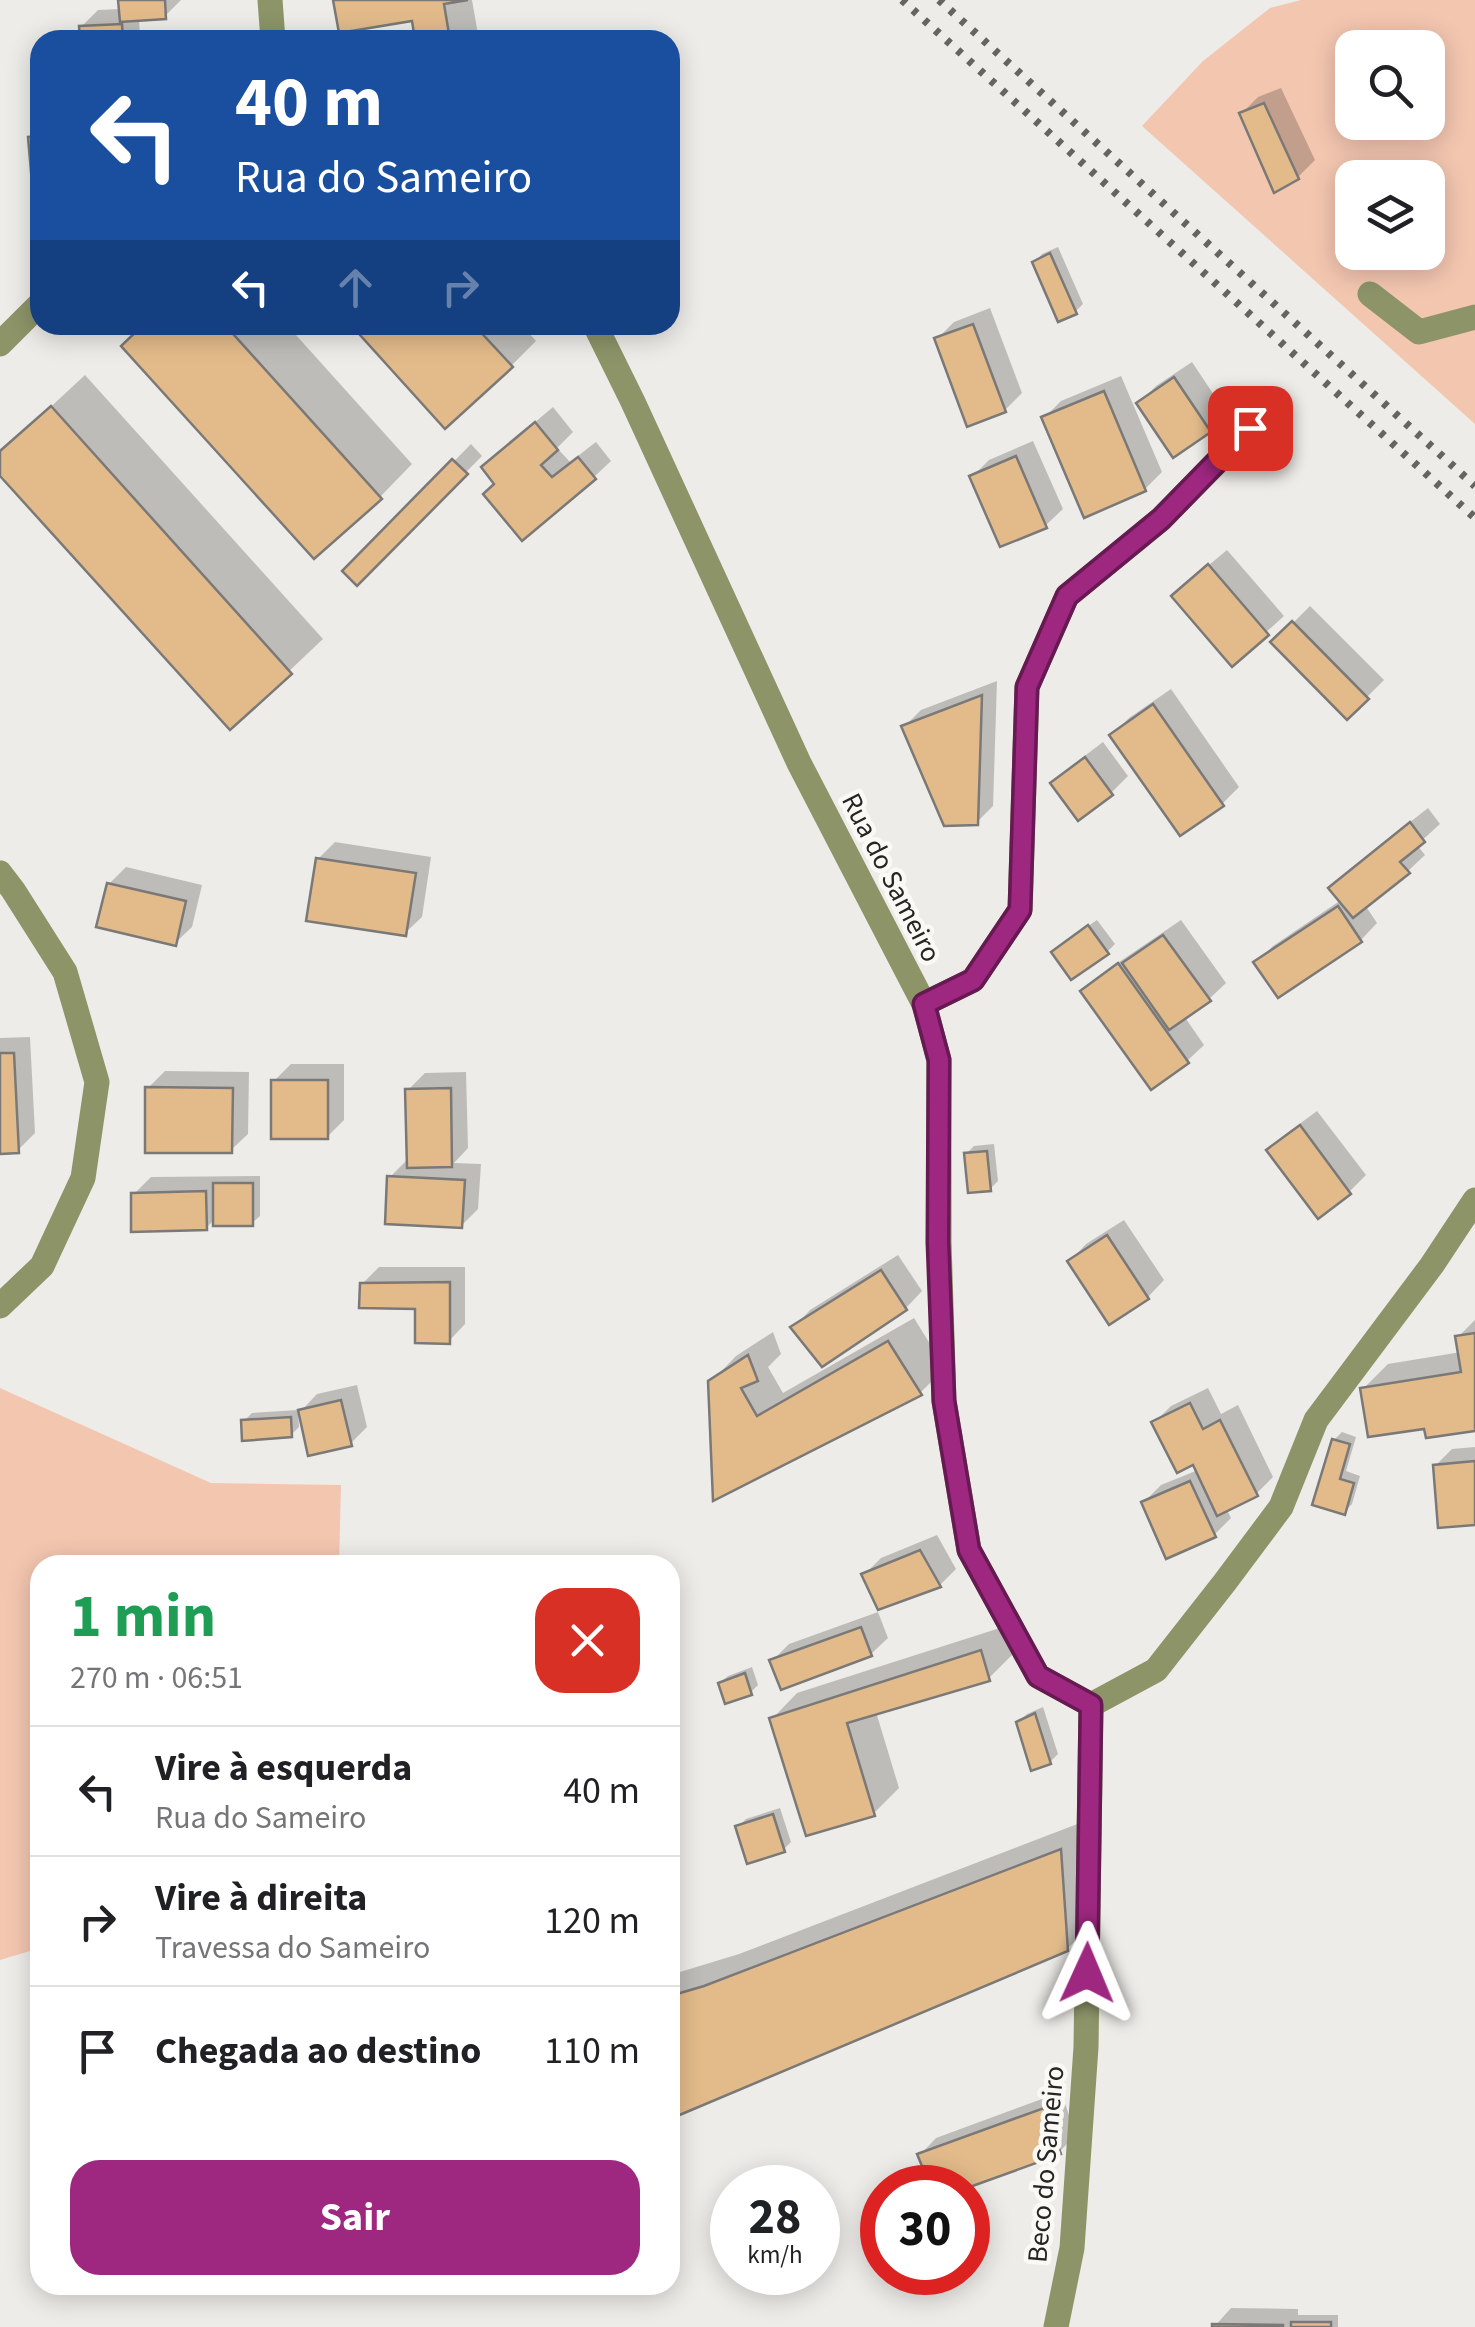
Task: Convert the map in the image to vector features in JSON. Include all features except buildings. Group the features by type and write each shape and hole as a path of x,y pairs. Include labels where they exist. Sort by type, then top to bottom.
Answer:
{"street":[{"path":"270,0 272,30"},
{"path":"1370,294 1419,332 1475,316"},
{"path":"0,344 30,314"},
{"name":"Rua do Sameiro","path":"600,335 799,763 924,1004 939,1060 938,1242 944,1401 969,1550 1038,1676 1091,1705"},
{"path":"924,1004 973,980 1020,910 1027,687 1067,596 1161,519 1250,428"},
{"path":"0,873 64,972 97,1082 83,1178 42,1266 0,1306"},
{"path":"1091,1705 1156,1670 1225,1582 1281,1506 1316,1420 1432,1265 1475,1200"},
{"name":"Beco do Sameiro","path":"1056,2327 1072,2248 1086,2047 1091,1705"}],"shaded area":[{"path":"1301,0 1475,0 1475,424 1142,126 1203,61 1270,8"},
{"path":"0,1388 211,1483 341,1485 339,1555 30,1555 30,1951 0,1960"}],"railway":[{"path":"902,0 1475,518"},
{"path":"939,0 1475,486"}],"route":[{"path":"1087,1973 1091,1705 1038,1676 969,1550 944,1401 938,1242 939,1060 924,1004 973,980 1020,910 1027,687 1067,596 1161,519 1250,428"}]}
